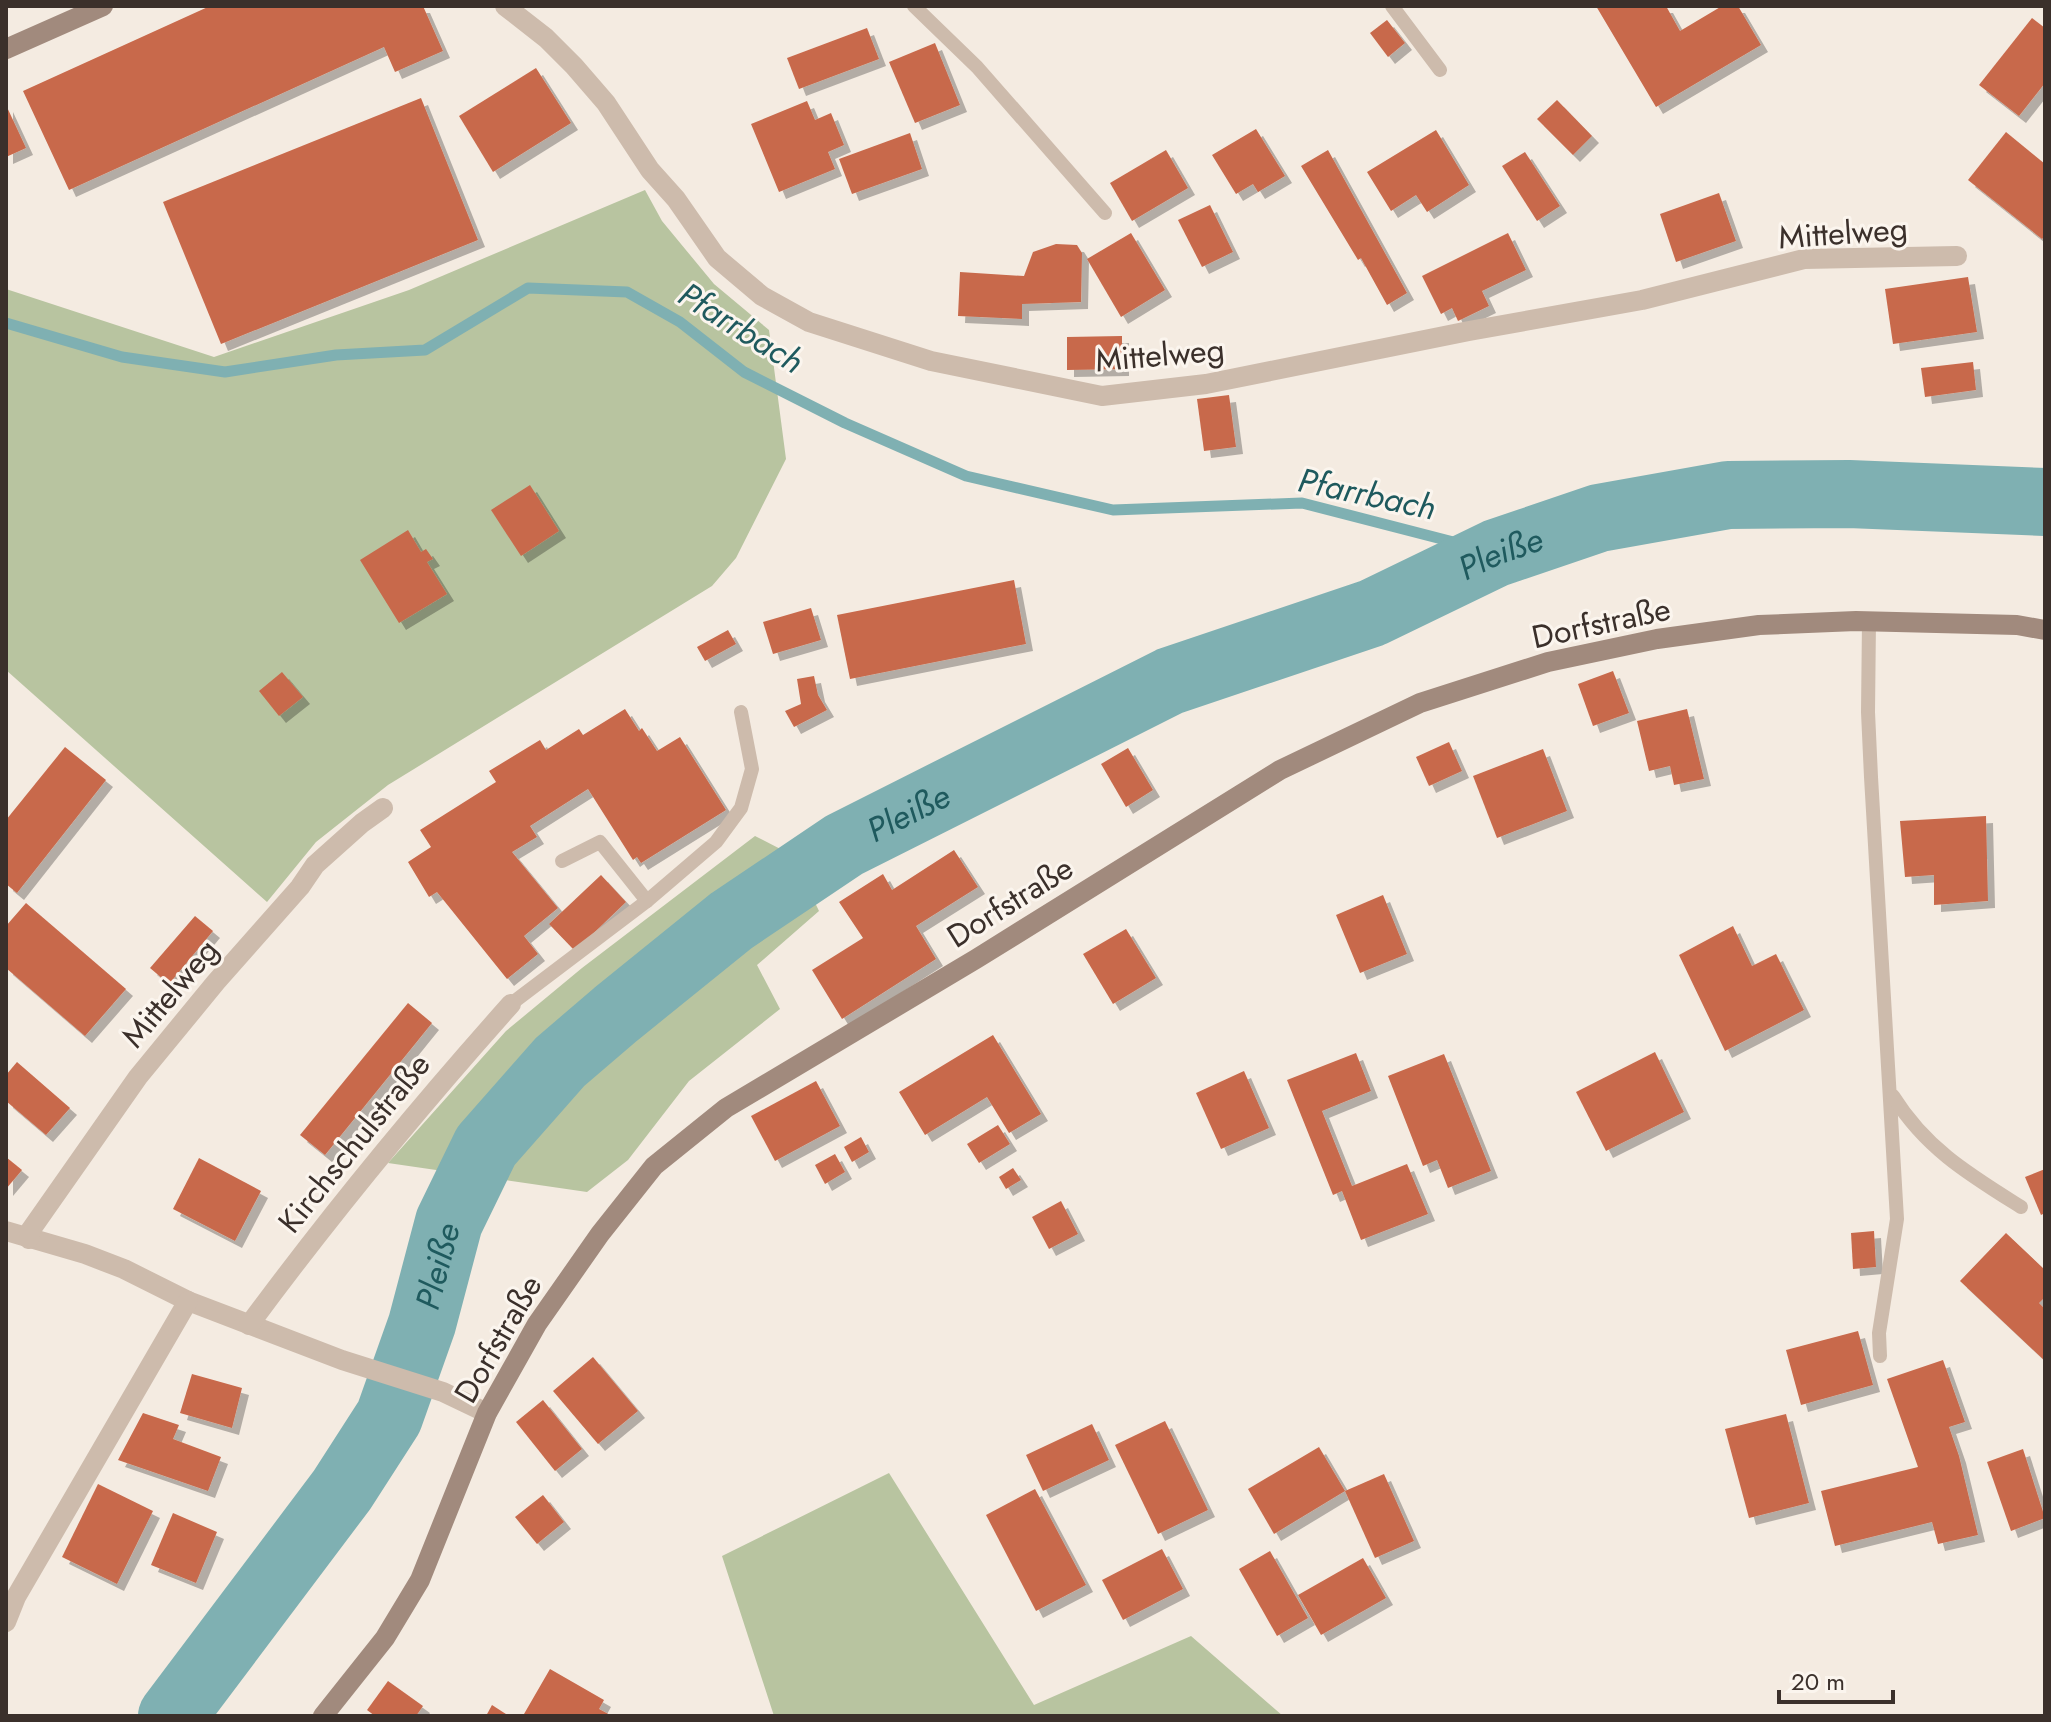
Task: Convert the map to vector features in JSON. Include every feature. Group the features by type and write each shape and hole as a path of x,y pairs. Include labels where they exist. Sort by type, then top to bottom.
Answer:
{"street":[{"path":"6,49 103,6"},
{"name":"Mittelweg","path":"505,6 546,38 574,66 606,103 650,170 676,199 717,258 762,296 809,322 931,361 1102,396 1221,382 1469,331 1642,300 1804,259 1957,256"},
{"name":"Dorfstraße","path":"323,1716 385,1638 420,1580 487,1413 537,1324 600,1234 654,1166 726,1108 976,959 1280,770 1420,703 1548,662 1657,639 1759,625 1869,621 2017,625 2045,630"},
{"name":"Mittelweg","path":"29,1239 30,1231 138,1077 216,982 300,887 315,865 383,808"},
{"name":"Kirchschulstraße","path":"249,1325 440,1083 511,1004"},
{"path":"6,1231 85,1254 124,1269 188,1301 342,1360 443,1392 487,1413"},
{"path":"6,1622 16,1597 188,1301"}],"lane":[{"path":"914,6 977,67 1105,213"},
{"path":"1392,6 1440,70"},
{"path":"1869,621 1871,777 1897,1219 1879,1333 1880,1356"},
{"path":"511,1004 647,901 716,842 741,808 752,769 741,712"},
{"path":"562,861 600,842 647,901"},
{"path":"1891,1093 1921,1135 1942,1154 2021,1207"}],"green space":[{"path":"645,190 662,221 714,284 769,330 786,459 736,558 712,586 388,785 316,842 267,902 6,670 6,289 214,357 409,290"},
{"path":"755,836 792,855 819,911 757,965 780,1009 689,1081 628,1160 587,1192 388,1163 506,1031 582,968"},
{"path":"889,1473 1034,1705 1191,1636 1283,1716 774,1716 722,1556"}],"building":[{"path":"210,6 423,6 443,51 395,72 384,47 69,190 23,91"},
{"path":"1596,6 1666,6 1680,31 1722,6 1738,6 1761,45 1656,107"},
{"path":"2032,18 2045,28 2045,83 2019,116 1979,85"},
{"path":"1387,20 1405,43 1388,57 1370,33"},
{"path":"867,28 879,59 799,89 787,58"},
{"path":"935,43 960,105 915,123 889,62"},
{"path":"536,68 571,123 493,172 459,116"},
{"path":"421,98 478,240 221,344 163,202"},
{"path":"1557,100 1592,136 1573,155 1537,119"},
{"path":"807,101 815,120 831,113 844,145 828,152 835,169 779,192 751,124"},
{"path":"6,105 26,148 6,157"},
{"path":"1256,129 1285,176 1258,192 1253,184 1236,194 1212,155"},
{"path":"1436,130 1469,185 1427,212 1416,195 1391,211 1367,172"},
{"path":"2006,132 2045,164 2045,236 2042,239 1968,180"},
{"path":"910,133 922,169 852,194 839,159"},
{"path":"1166,150 1188,188 1132,221 1110,183"},
{"path":"1328,150 1407,293 1387,305 1361,258 1358,260 1301,166"},
{"path":"1525,152 1560,206 1537,221 1502,166"},
{"path":"1719,193 1736,241 1676,262 1660,214"},
{"path":"1210,205 1233,252 1202,267 1178,220"},
{"path":"1131,233 1165,290 1121,317 1087,259"},
{"path":"1508,233 1526,270 1482,291 1489,306 1458,321 1452,308 1441,314 1422,276"},
{"path":"1056,244 1077,245 1082,253 1081,302 1022,304 1022,319 958,316 960,272 1024,276 1033,252"},
{"path":"1968,277 1977,332 1893,344 1885,289"},
{"path":"1122,336 1122,369 1067,370 1067,337"},
{"path":"1973,362 1976,390 1925,397 1921,368"},
{"path":"1229,395 1236,447 1204,451 1197,399"},
{"path":"530,485 559,531 521,556 491,510"},
{"path":"408,530 421,552 426,549 433,559 427,562 447,594 399,623 360,560"},
{"path":"1014,580 1026,644 850,679 837,615"},
{"path":"811,608 821,640 773,654 763,622"},
{"path":"728,630 736,644 705,661 697,647"},
{"path":"1613,671 1629,713 1593,726 1578,684"},
{"path":"282,672 303,697 279,716 259,691"},
{"path":"814,676 818,695 827,710 794,727 785,711 801,704 797,679"},
{"path":"625,709 657,751 680,737 726,810 641,863 637,857 633,860 588,789 530,826 537,837 512,852 558,908 524,936 538,954 507,979 437,892 429,897 408,862 431,847 420,830 496,782 489,771 540,740 546,750 579,729 583,735"},
{"path":"1687,709 1704,779 1674,785 1670,766 1649,771 1637,721"},
{"path":"1449,742 1462,771 1429,786 1416,757"},
{"path":"65,747 106,780 17,893 6,884 6,820"},
{"path":"1128,748 1153,790 1126,807 1101,764"},
{"path":"1543,749 1567,811 1497,838 1473,776"},
{"path":"1986,816 1988,901 1934,905 1934,875 1905,877 1900,821"},
{"path":"954,850 978,887 916,926 936,959 842,1019 812,970 863,938 839,902 883,874 892,890"},
{"path":"601,875 626,902 575,951 549,924"},
{"path":"1383,895 1407,954 1360,973 1336,915"},
{"path":"26,903 126,989 85,1036 6,968 6,926"},
{"path":"195,916 213,931 169,984 150,968"},
{"path":"1733,926 1752,966 1776,954 1804,1010 1725,1051 1679,955"},
{"path":"1126,929 1156,978 1113,1004 1083,954"},
{"path":"408,1003 432,1023 325,1155 300,1135"},
{"path":"993,1035 1041,1114 1009,1133 987,1097 925,1135 899,1092"},
{"path":"1655,1052 1684,1112 1606,1151 1576,1092"},
{"path":"1356,1053 1371,1091 1322,1111 1352,1186 1407,1164 1428,1214 1361,1240 1342,1191 1333,1195 1287,1080"},
{"path":"1444,1054 1491,1171 1448,1188 1437,1160 1423,1166 1388,1076"},
{"path":"17,1062 70,1108 46,1135 6,1101 6,1075"},
{"path":"1244,1071 1269,1128 1221,1149 1196,1093"},
{"path":"816,1081 840,1126 775,1161 751,1116"},
{"path":"998,1125 1010,1144 979,1163 967,1144"},
{"path":"861,1137 869,1152 852,1162 844,1147"},
{"path":"835,1154 845,1172 825,1184 815,1165"},
{"path":"6,1157 22,1170 6,1189"},
{"path":"199,1158 261,1191 235,1241 173,1209"},
{"path":"1013,1168 1021,1180 1006,1189 999,1177"},
{"path":"2045,1169 2045,1213 2041,1215 2025,1177"},
{"path":"1061,1201 1078,1234 1049,1249 1032,1217"},
{"path":"1874,1231 1876,1267 1853,1269 1851,1233"},
{"path":"2006,1233 2045,1270 2045,1297 2039,1303 2045,1309 2045,1361 1960,1281"},
{"path":"1858,1331 1873,1385 1801,1405 1786,1350"},
{"path":"593,1357 638,1411 598,1444 553,1391"},
{"path":"1943,1360 1965,1422 1949,1427 1978,1535 1938,1544 1932,1522 1835,1546 1821,1491 1918,1467 1887,1379"},
{"path":"192,1374 242,1388 232,1428 180,1413"},
{"path":"543,1400 582,1449 555,1471 516,1422"},
{"path":"143,1413 179,1425 173,1439 221,1457 208,1491 118,1460"},
{"path":"1786,1414 1809,1503 1749,1518 1725,1429"},
{"path":"1165,1421 1208,1510 1158,1534 1115,1445"},
{"path":"1092,1424 1109,1460 1043,1491 1026,1455"},
{"path":"1319,1447 1345,1491 1274,1534 1248,1489"},
{"path":"2023,1449 2045,1518 2011,1531 1987,1462"},
{"path":"1384,1474 1414,1541 1375,1558 1345,1491"},
{"path":"98,1484 153,1511 117,1584 62,1557"},
{"path":"1035,1489 1086,1585 1036,1611 986,1515"},
{"path":"543,1495 564,1522 537,1544 515,1517"},
{"path":"173,1513 217,1532 196,1583 151,1565"},
{"path":"1162,1549 1183,1589 1123,1620 1102,1580"},
{"path":"1270,1551 1308,1618 1277,1636 1239,1569"},
{"path":"1363,1558 1386,1598 1321,1635 1298,1595"},
{"path":"550,1669 604,1700 599,1709 612,1716 524,1714"},
{"path":"388,1681 423,1706 416,1716 375,1716 367,1710"},
{"path":"492,1705 509,1716 486,1716"}],"waterway":[{"name":"Pfarrbach","path":"6,323 122,357 225,372 336,355 425,350 528,288 627,292 680,322 744,372 845,423 966,476 1113,510 1302,503 1496,553"},
{"name":"Pleiße","path":"172,1716 342,1490 389,1417 422,1324 449,1222 486,1146 560,1062 616,1014 731,921 844,845 1170,681 1372,613 1496,553 1599,518 1728,495 1849,494 2045,502"}]}
